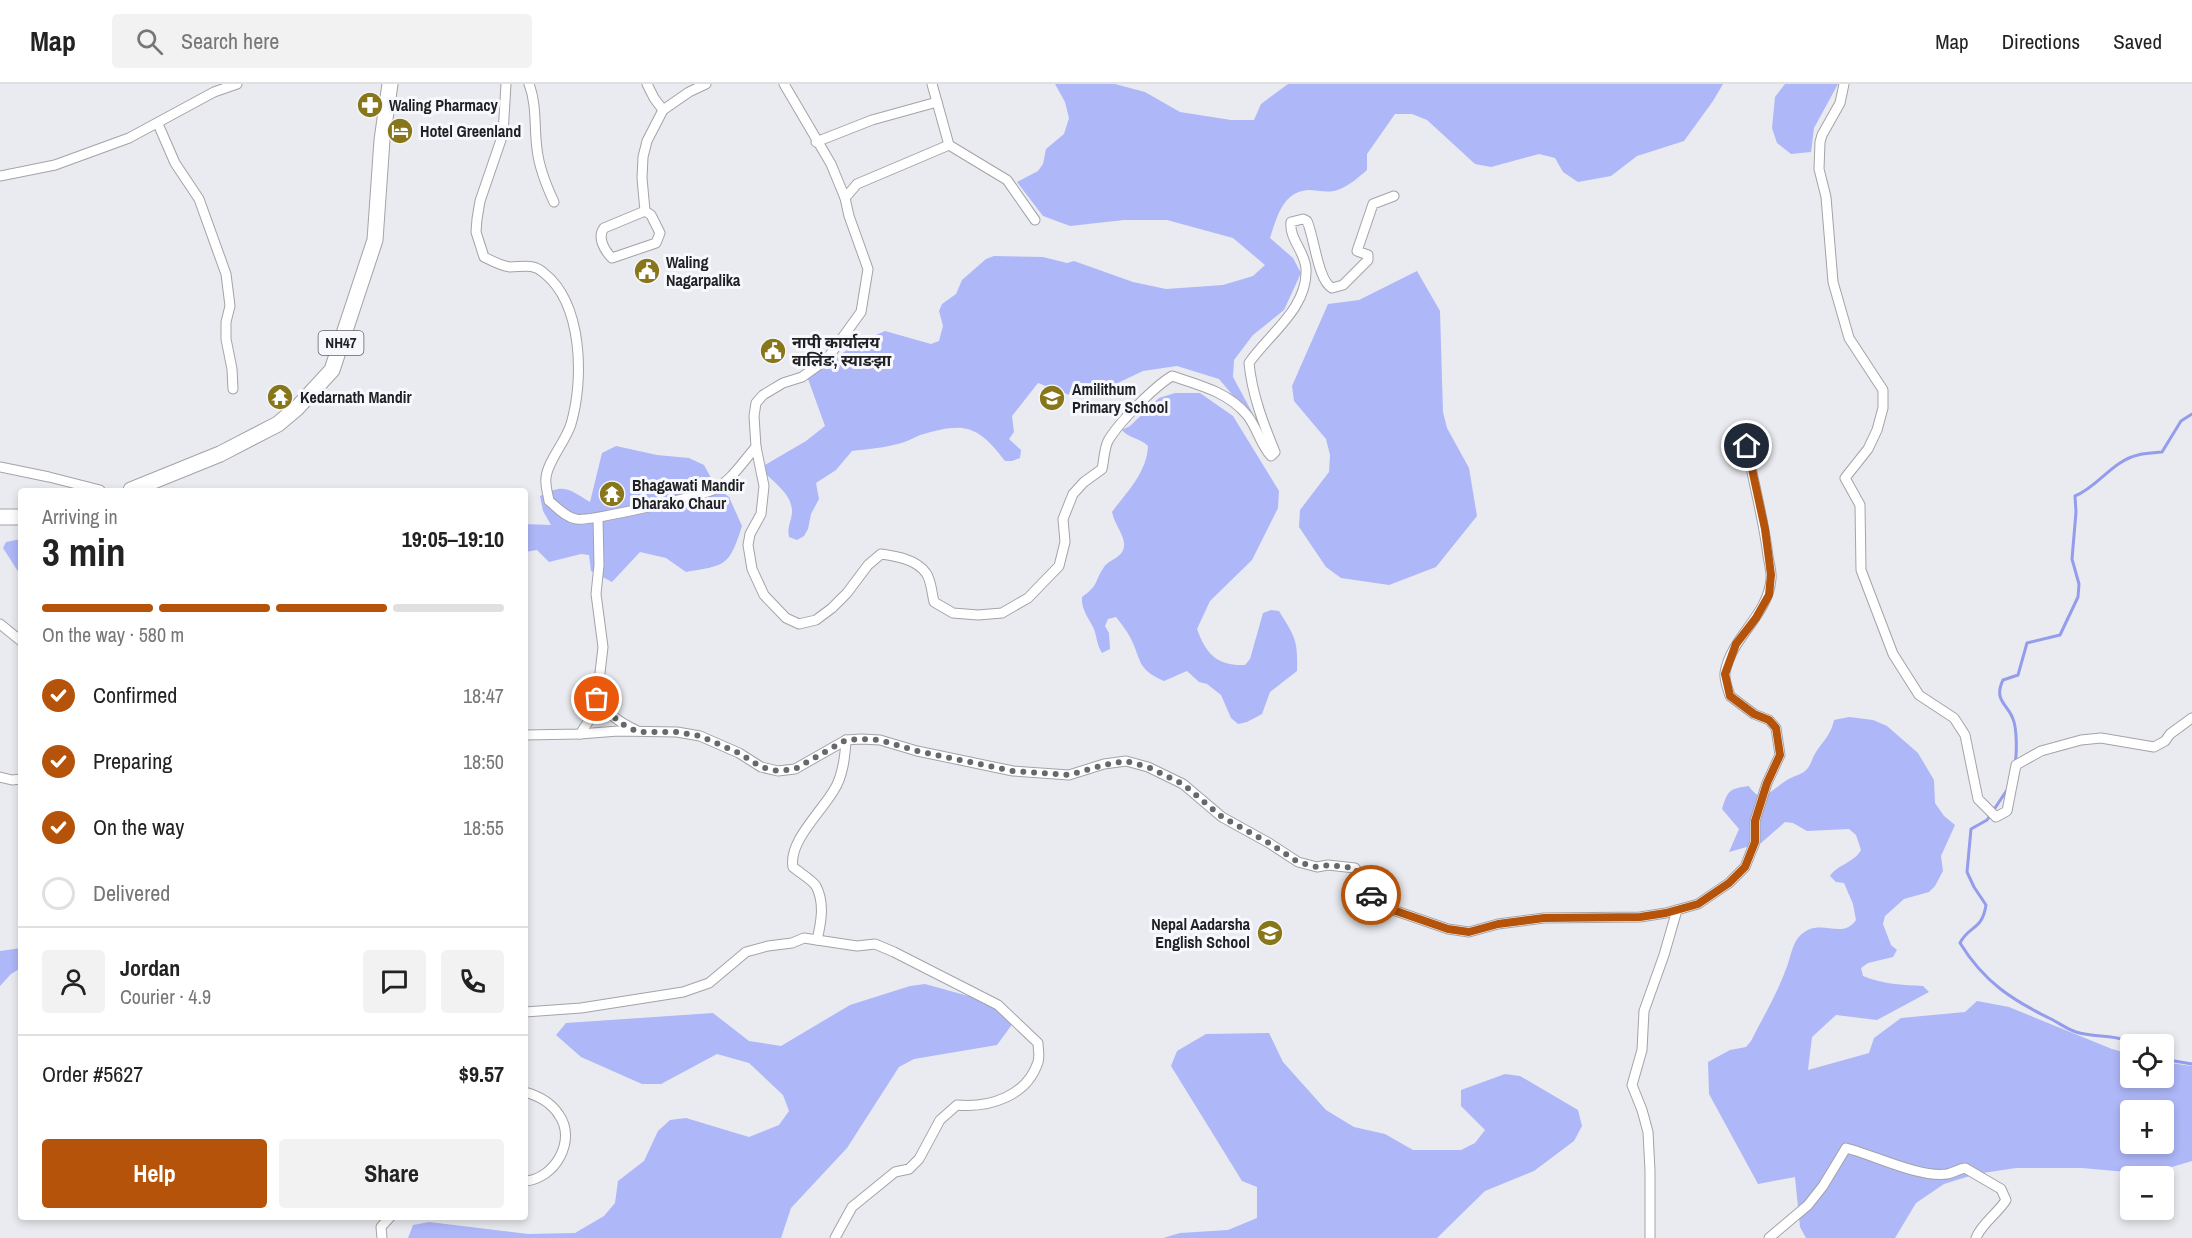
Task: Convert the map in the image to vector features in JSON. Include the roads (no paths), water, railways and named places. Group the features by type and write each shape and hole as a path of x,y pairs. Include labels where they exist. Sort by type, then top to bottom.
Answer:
{"highway":[{"name":"NH47","path":"136,488 220,454 278,424 313,392 332,370 375,240 382,140 390,84"},
{"path":"0,517 18,517"}],"street":[{"path":"0,176 55,165 129,138 214,92 237,84"},
{"path":"506,84 503,134 480,201 476,232 484,257 509,267 527,264 543,272 559,288 575,326 578,372 576,404 570,426 546,476 549,501 562,512 576,519 598,518 621,511 692,497 715,489 727,481 756,447"},
{"path":"529,84 534,97 537,150 545,183 554,202"},
{"path":"648,84 663,110"},
{"path":"645,212 643,157 647,141 663,110 689,92 706,84"},
{"path":"784,84 831,164 845,198 868,269 861,312 827,359 802,377 783,383 763,395 756,403 754,416 756,447 764,486 761,514 750,534 748,545 752,569 764,595 786,618 800,624 816,620 832,608 880,554 908,560 926,573 934,602 953,613 1002,613 1028,598 1059,566 1065,542 1063,519 1073,495 1084,482 1102,469 1108,442 1122,423 1159,384 1172,376 1214,390 1231,401 1246,414 1265,450 1271,456 1275,452 1256,402 1249,363 1289,315 1299,298 1305,279 1306,267 1302,253 1290,232 1291,222 1307,220 1323,276 1327,286 1332,288 1343,285 1368,260 1368,255 1357,251 1373,204 1394,196"},
{"path":"932,84 950,145 1007,180 1035,220"},
{"path":"1844,84 1840,103 1820,142 1819,170 1826,197 1833,282 1849,338 1883,390 1883,408 1877,430 1868,449 1845,478 1860,505 1861,570 1893,654 1919,695 1954,718 1965,735 1978,799 1996,817 2007,811 2016,765 2041,751 2081,740 2101,738 2154,747 2165,741 2170,734 2192,718"},
{"path":"816,142 872,120 937,102"},
{"path":"158,124 175,162 199,199 226,274 230,306 226,322 226,339 233,389"},
{"path":"845,198 857,184 950,145"},
{"path":"645,212 651,215 660,233 656,243 612,258 607,253 600,237 601,231 645,212"},
{"path":"528,735 677,732 700,736 739,753 761,767 778,771 795,769 846,740 880,740 917,751 1013,771 1069,775 1125,761 1148,767 1183,784 1222,817 1298,862 1317,867 1329,865 1355,868 1375,899 1393,910 1448,929 1469,932 1498,924 1544,918 1640,917 1677,910 1698,904 1729,883 1745,867 1755,842 1755,821 1767,783 1780,755 1776,728 1769,720 1754,714 1730,696 1725,674 1736,644 1756,618 1769,595 1771,575 1765,529 1749,464 1744,429"},
{"path":"0,467 92,488"},
{"path":"580,735 593,712 603,647 596,594 599,565 598,518"},
{"path":"0,624 18,639"},
{"path":"598,690 601,702 607,710 620,723 638,732"},
{"path":"817,940 821,906 815,885 794,867 792,860 796,846 836,788 844,764 846,740"},
{"path":"0,777 18,779"},
{"path":"1650,1238 1648,1132 1632,1085 1642,1050 1644,1011 1677,910"},
{"path":"528,1012 581,1008 683,992 709,983 746,952 792,943 804,938 857,946 875,944 916,962 998,1005 1038,1043 1039,1060 1026,1085 1003,1099 972,1106 957,1105 940,1120 919,1159 909,1169 895,1172 852,1207 836,1238"},
{"path":"528,1093 538,1096 551,1105 565,1126 563,1152 554,1166 545,1175 528,1180"},
{"path":"1769,1238 1808,1205 1823,1186 1846,1148 1913,1171 1947,1174 1965,1168 2001,1189 2006,1200 2000,1210 1978,1232 1976,1238"},
{"path":"382,1238 381,1227 387,1220"}],"waterway":[{"path":"2015,763 2014,723 2000,698 2000,687 2003,680 2018,675 2027,643 2060,635 2078,597 2079,584 2072,559 2075,496 2091,487 2129,458 2162,452 2181,421 2192,414"},
{"path":"2007,790 1987,820 1971,829 1967,872 1986,905 1982,919 1960,943 1989,979 2024,1005 2076,1032 2120,1039"},
{"path":"2174,1061 2192,1064"}],"place":[{"name":"Waling Pharmacy","path":"370,105"},
{"name":"Hotel Greenland","path":"400,131"},
{"name":"Waling Nagarpalika","path":"647,271"},
{"name":"नापी कार्यालय वालिंङ, स्याङझा","path":"773,351"},
{"name":"Kedarnath Mandir","path":"280,397"},
{"name":"Amilithum Primary School","path":"1052,398"},
{"name":"Bhagawati Mandir Dharako Chaur","path":"612,494"},
{"name":"Nepal Aadarsha English School","path":"1270,933"}]}
